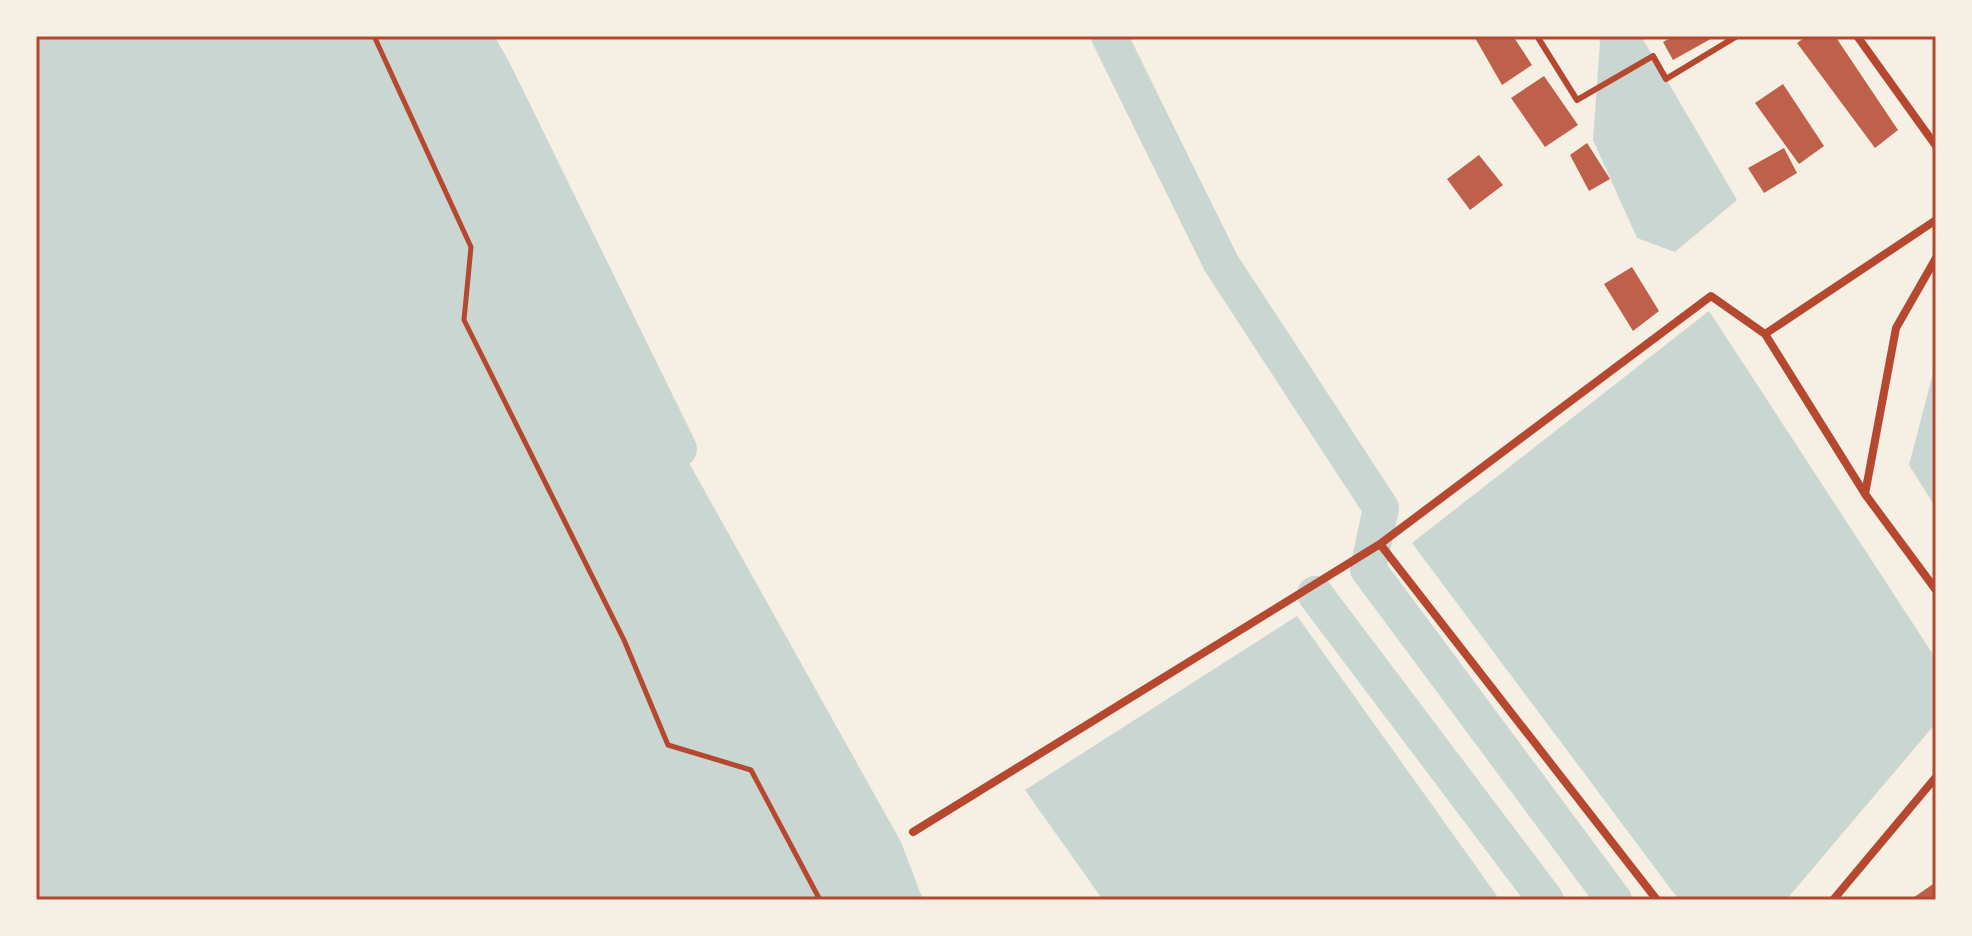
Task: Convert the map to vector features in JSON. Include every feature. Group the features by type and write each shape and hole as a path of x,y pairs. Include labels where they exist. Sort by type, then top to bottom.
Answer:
{"street":[{"path":"1857,36 1936,146"},
{"path":"1765,334 1936,220"},
{"path":"1865,494 1896,328 1936,258"},
{"path":"913,832 1380,544 1711,296 1765,334 1865,494 1936,590"},
{"path":"1380,544 1657,900"},
{"path":"1833,900 1936,777"}],"lane":[{"path":"1537,36 1577,100 1653,56 1666,79 1737,36"}],"path":[{"path":"374,36 471,247 464,320 624,640 668,745 751,770 820,900"}],"shaded area":[{"path":"36,36 481,36 494,72 651,395 901,842 923,900 36,900"},
{"path":"1598,36 1641,36 1737,200 1675,252 1637,238 1593,140"},
{"path":"1709,311 1936,659 1936,723 1786,900 1679,900 1412,543"},
{"path":"1936,362 1936,508 1909,465"},
{"path":"1297,616 1500,900 1103,900 1025,790"}],"building":[{"path":"1474,36 1513,36 1532,65 1502,85"},
{"path":"1674,36 1716,36 1673,60 1663,42"},
{"path":"1807,36 1835,36 1898,130 1875,148 1797,43"},
{"path":"1544,76 1578,125 1545,147 1511,98"},
{"path":"1783,84 1824,146 1799,164 1755,103"},
{"path":"1587,143 1610,179 1589,191 1570,155"},
{"path":"1784,148 1797,173 1764,193 1748,168"},
{"path":"1479,155 1503,185 1470,210 1447,179"},
{"path":"1632,267 1659,311 1633,331 1604,284"},
{"path":"1936,882 1936,900 1910,900"}],"waterway":[{"path":"474,36 679,449"},
{"path":"1109,36 1221,263 1381,508 1368,569 1614,900"},
{"path":"1315,594 1546,900"}]}
